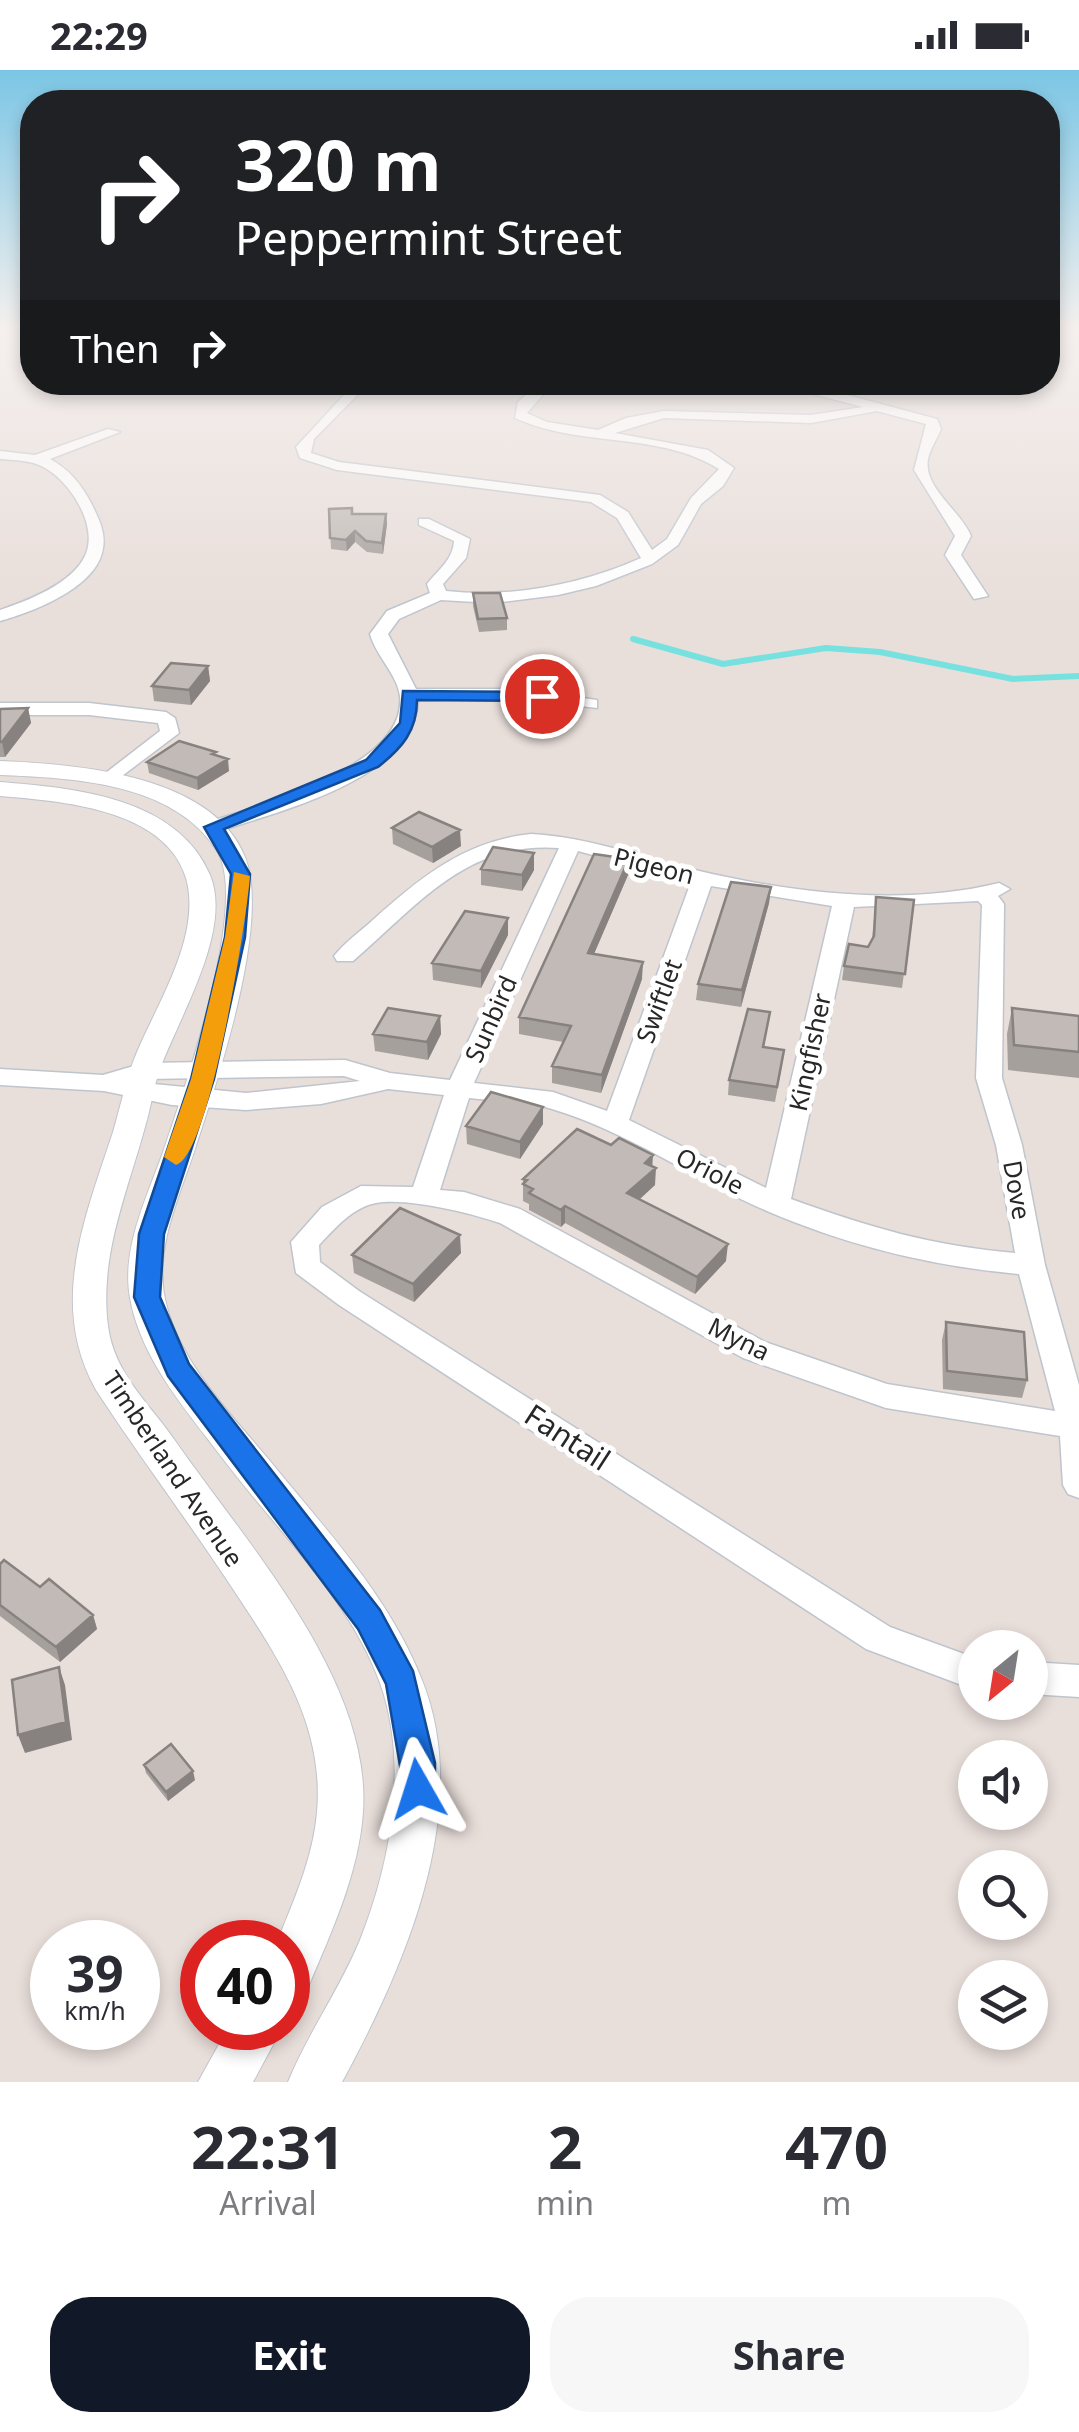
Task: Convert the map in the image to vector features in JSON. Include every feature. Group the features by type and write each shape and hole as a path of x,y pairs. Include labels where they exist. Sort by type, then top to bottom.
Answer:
{"street":[{"path":"325,422 303,447 305,455 337,466 595,498 623,515 649,558"},
{"path":"214,827 372,764 391,748 408,723 408,695 382,652 379,634 393,614 439,595 476,598 562,587 604,577 649,558 670,546 694,504 724,478 727,468 703,453 682,447 598,436 535,422"},
{"path":"598,436 616,424 628,422"},
{"path":"932,422 934,429 922,458 922,475 960,522 963,536 953,555 980,596"},
{"path":"36,459 114,432"},
{"path":"0,455 36,459 59,468 75,482 97,534 91,560 59,588 0,616"},
{"path":"424,522 462,539 458,560 435,584 439,595"},
{"path":"408,695 520,694 591,704"},
{"path":"0,710 89,708 166,718 170,734 110,780"},
{"path":"0,768 110,780 162,796 214,827 241,874 240,897 200,1084 152,1234 147,1297 177,1369 369,1620 402,1682 418,1763 418,1815 402,1893 364,1995 314,2082"},
{"name":"Timberland Avenue","path":"0,788 60,793 140,817 186,856 198,880 202,911 192,957 128,1082 130,1126 106,1192 89,1289 98,1360 304,1660 327,1711 341,1774 338,1850 310,1920"},
{"name":"Pigeon","path":"345,956 412,898 465,860 505,844 533,841 703,878 844,900 992,891"},
{"name":"Sunbird","path":"424,1196 459,1089 570,846"},
{"name":"Swiftlet","path":"616,1124 703,878"},
{"name":"Dove","path":"992,891 989,1078 1009,1145 1031,1264 1074,1426 1079,1486"},
{"name":"Kingfisher","path":"776,1204 844,900"},
{"path":"0,1077 200,1084"},
{"name":"Oriole","path":"200,1084 292,1100 346,1095 388,1081 553,1100 616,1124 776,1204 877,1241 950,1258 1031,1264"},
{"name":"Fantail","path":"424,1196 371,1193 332,1214 304,1242 306,1266 878,1638 958,1668"},
{"name":"Myna","path":"424,1196 464,1201 510,1216 754,1350 886,1396 1074,1426"},
{"path":"1048,1679 1079,1681"},
{"path":"224,2082 244,2050"}],"building":[{"path":"352,508 352,514 386,514 382,543 366,541 355,531 346,540 330,538 329,509"},
{"path":"473,593 500,593 507,618 478,619"},
{"path":"171,663 208,666 189,690 152,686"},
{"path":"28,708 2,742 0,742 0,709"},
{"path":"179,741 228,759 197,778 147,762"},
{"path":"419,812 460,830 432,847 392,828"},
{"path":"493,847 534,853 522,875 481,869"},
{"path":"594,854 629,859 588,953 643,962 602,1075 552,1066 571,1026 519,1017"},
{"path":"731,882 771,887 742,990 698,984"},
{"path":"876,897 914,900 905,974 844,966 849,944 868,947 874,936"},
{"path":"465,911 508,918 481,971 432,963"},
{"path":"388,1008 440,1016 427,1042 373,1034"},
{"path":"1012,1008 1079,1016 1079,1052 1014,1045"},
{"path":"748,1009 770,1012 763,1047 784,1050 777,1087 729,1080"},
{"path":"491,1092 543,1107 520,1142 466,1126"},
{"path":"577,1129 611,1145 619,1138 653,1155 645,1163 656,1168 627,1193 728,1244 697,1277 565,1206 561,1210 529,1193 533,1189 523,1184 527,1180 523,1179"},
{"path":"400,1208 460,1235 413,1284 352,1255"},
{"path":"946,1322 1024,1332 1027,1380 947,1371"},
{"path":"4,1560 40,1587 49,1579 93,1615 56,1647 0,1605 0,1564"},
{"path":"59,1667 66,1722 18,1735 12,1680"},
{"path":"171,1744 193,1771 166,1792 144,1765"}],"waterway":[{"path":"633,639 723,664 826,648 880,652 1013,679 1079,676"}],"slow traffic":[{"path":"176,1157 203,1079 235,937 241,876"}],"route":[{"path":"418,1789 418,1763 402,1682 369,1620 177,1369 147,1297 152,1234 203,1079 235,937 241,874 214,827 372,764 391,748 408,723 408,695 542,696"}]}
